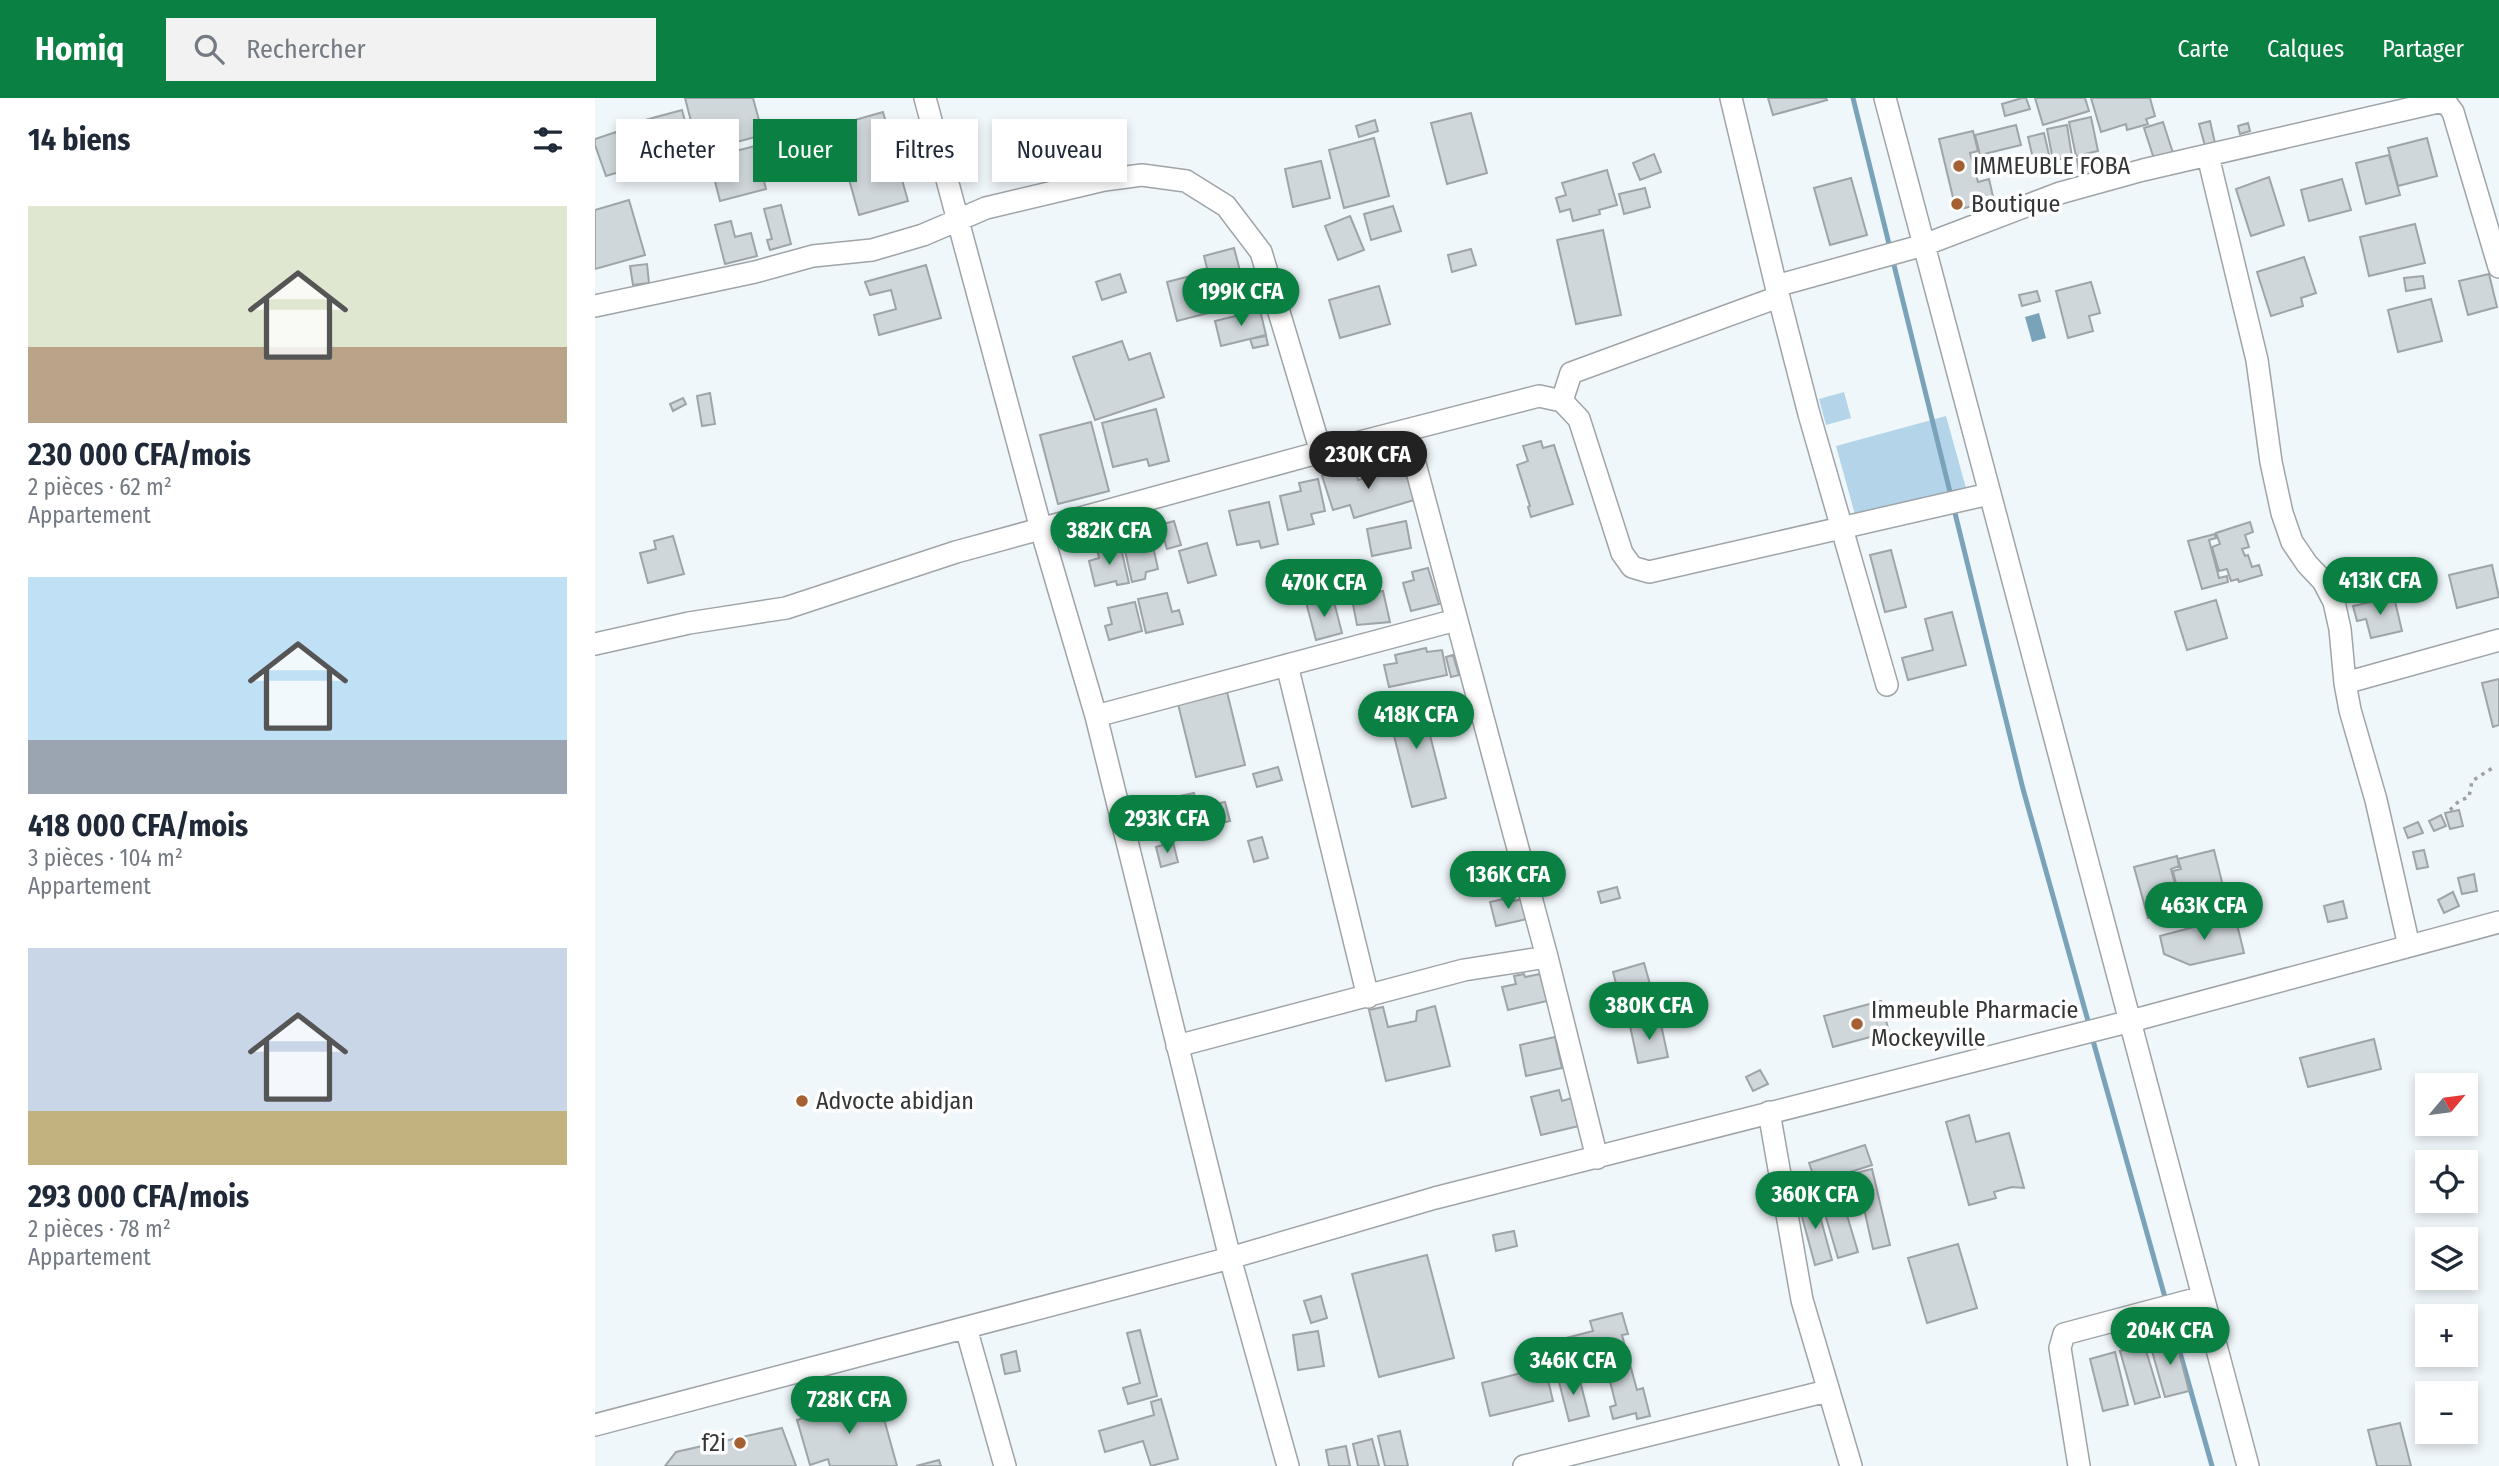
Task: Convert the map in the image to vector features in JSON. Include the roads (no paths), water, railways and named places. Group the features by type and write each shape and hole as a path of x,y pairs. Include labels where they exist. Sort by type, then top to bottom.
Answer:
{"street":[{"path":"925,98 1041,528 1096,716 1230,1258 1288,1466"},
{"path":"1731,98 1777,292 1887,685"},
{"path":"1885,98 2248,1466"},
{"path":"1562,401 1571,373 1777,292 1924,245 2060,193 2438,102 2447,103 2453,112 2499,267"},
{"path":"2208,156 2257,360 2271,462 2282,513 2292,542 2323,581 2334,602 2350,710 2376,800 2409,946"},
{"path":"595,306 813,257 873,250 923,235 985,208 1104,180 1142,175 1186,181 1226,206 1261,252 1321,452"},
{"path":"595,644 689,623 786,608 956,552 1041,528 1539,396 1562,401 1579,419 1622,553 1632,567 1649,572 1989,494"},
{"path":"1406,430 1547,957 1597,1158"},
{"path":"1096,716 1456,620"},
{"path":"2345,683 2499,640"},
{"path":"1287,665 1368,997"},
{"path":"595,1424 1230,1258 1435,1198 2130,1021 2499,922"},
{"path":"1177,1046 1464,970 1547,957"},
{"path":"1769,1112 1802,1300 1851,1466"},
{"path":"2079,1466 2060,1348 2064,1334 2203,1297"},
{"path":"966,1328 1005,1466"},
{"path":"1524,1466 1827,1391"}],"waterway":[{"path":"1853,98 1890,248"},
{"path":"1892,257 1951,496"},
{"path":"1953,505 2023,789 2090,1028"},
{"path":"2092,1037 2166,1301"},
{"path":"2168,1310 2212,1466"}],"place":[{"name":"IMMEUBLE FOBA","path":"1959,166"},
{"name":"Boutique","path":"1957,204"},
{"name":"Immeuble Pharmacie Mockeyville","path":"1857,1024"},
{"name":"Advocte abidjan","path":"802,1101"},
{"name":"f2i","path":"740,1443"}]}
